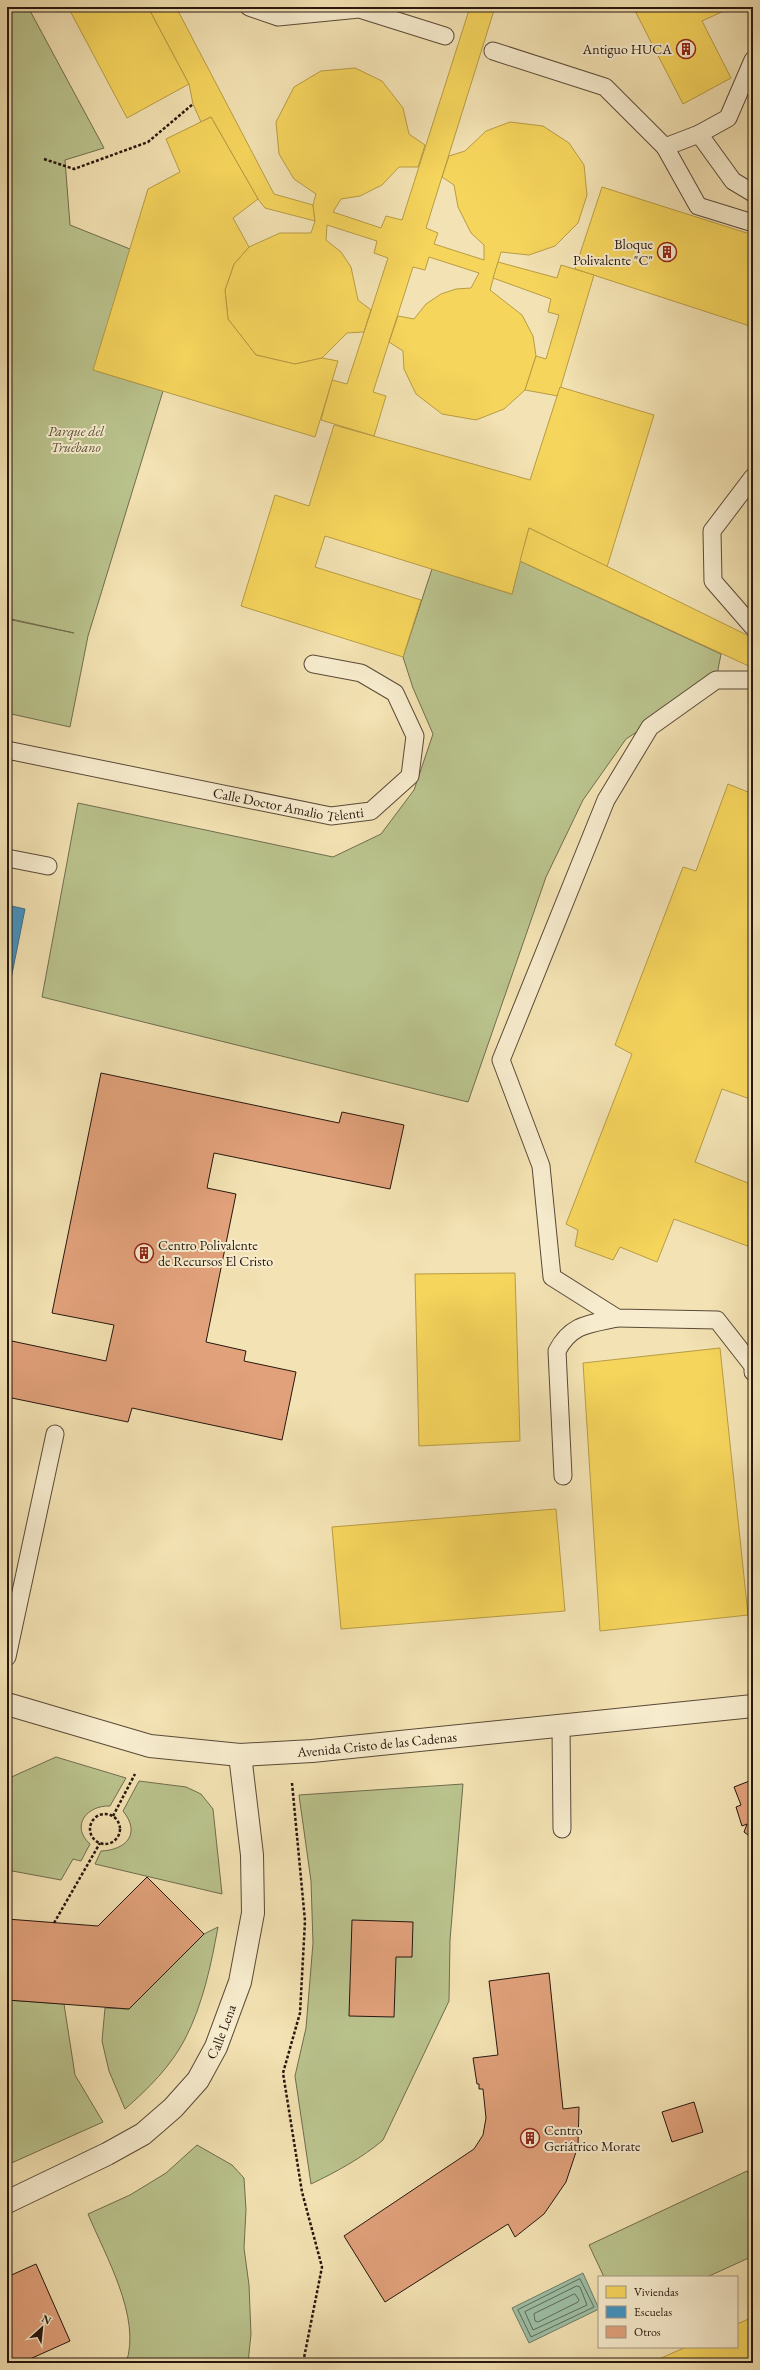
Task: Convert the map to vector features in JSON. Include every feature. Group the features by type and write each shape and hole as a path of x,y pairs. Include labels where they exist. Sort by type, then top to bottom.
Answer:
{"street":[{"name":"Avenida Cristo de las Cadenas","path":"7,1704 150,1746 240,1755 290,1753 753,1706"},
{"name":"Calle Lena","path":"7,2202 106,2154 143,2134 173,2108 198,2080 216,2047 240,1982 253,1913 252,1855 240,1755"}],"lane":[{"path":"249,7 278,17 359,9 445,36"},
{"path":"493,51 605,87 665,147 698,206 753,223"},
{"path":"665,147 699,134 728,118 753,60"},
{"path":"699,134 733,181 753,193"},
{"path":"753,477 712,531 713,581 753,627"},
{"name":"Calle Doctor Amalio Telenti","path":"7,750 331,816 371,811 410,776 414,736 395,693 361,673 313,664"},
{"path":"617,1318 552,1277 541,1166 501,1060 606,800 650,727 716,680 753,680"},
{"path":"7,858 48,866"},
{"path":"563,1476 557,1352 564,1338 577,1327 617,1318 717,1320 753,1366 753,1372"},
{"path":"7,1657 55,1434"},
{"path":"561,1726 562,1829"}],"path":[{"path":"44,159 74,169 148,142 193,104"},
{"path":"113,1816 150,1746"},
{"path":"290,1753 305,1921 300,2013 282,2073 302,2192 322,2268 303,2363"},
{"path":"104,1813 113,1816 120,1828 118,1837 110,1843 100,1843 90,1831 92,1822 104,1813"},
{"path":"54,1923 100,1843"}],"green space":[{"name":"Parque del Truébano","path":"7,7 28,7 104,148 65,160 70,225 130,249 94,370 163,391 88,636 70,727 7,713 7,619 74,633 7,618"},
{"path":"520,561 721,654 716,680 626,739 583,800 546,877 468,1102 42,997 78,803 333,857 381,834 414,790 433,734 413,688 403,657 432,569 512,594"},
{"path":"56,1757 126,1778 110,1806 94,1809 84,1818 81,1824 81,1830 84,1837 90,1844 81,1861 73,1859 61,1880 7,1870 7,1779"},
{"path":"139,1781 186,1787 201,1794 213,1809 222,1894 95,1864 101,1851 118,1847 124,1844 128,1839 131,1833 131,1826 123,1811"},
{"path":"463,1784 450,1940 449,2001 383,2140 366,2153 330,2175 311,2184 295,2076 306,2028 313,1943 311,1881 299,1795"},
{"path":"218,1927 202,1998 185,2039 166,2068 125,2109 109,2071 102,2041 105,2008 129,2009 204,1934"},
{"path":"7,2000 64,2004 75,2075 103,2122 7,2165"},
{"path":"197,2145 232,2165 244,2178 246,2210 244,2248 249,2285 251,2334 248,2363 126,2363 130,2345 129,2326 125,2307 112,2267 88,2214 130,2195 166,2173"},
{"path":"747,2171 753,2184 753,2256 709,2276 604,2276 589,2245"}],"water":[{"path":"583,2273 598,2309 529,2343 512,2308"}],"building: Viviendas":[{"path":"68,7 148,7 189,84 127,118"},
{"path":"148,7 176,7 274,194 313,205 315,221 265,208 258,199 211,117 201,122 193,104 189,84"},
{"path":"470,7 495,7 426,228 438,233 434,244 484,260 484,245 471,233 458,207 454,185 442,177 449,156 465,151 486,131 510,122 543,126 569,143 584,165 587,195 578,223 555,246 529,255 501,252 490,290 522,315 533,336 536,356 525,390 504,409 476,420 442,414 416,394 404,369 403,351 389,342 373,392 386,396 374,436 321,420 332,380 347,384 364,332 347,333 322,358 295,364 256,355 228,319 225,290 234,264 249,247 280,233 311,233 315,221 313,205 316,194 294,179 279,154 276,122 294,87 321,71 355,68 382,81 403,108 409,134 425,145 418,167 399,167 382,185 360,196 341,199 333,212 381,228 386,216 402,220","holes":["327,225 377,241 374,253 388,258 364,332 371,310 358,300 351,267 341,252 326,240","429,257 479,273 471,288 456,289 441,294 426,304 414,319 398,316 389,342 413,267 425,270"]},
{"name":"Antiguo HUCA","path":"633,7 724,7 726,10 702,21 731,78 683,104"},
{"path":"211,117 258,199 233,218 249,247 234,264 225,290 228,319 256,355 295,364 322,358 338,361 315,437 93,370 148,189 180,172 166,139"},
{"name":"Bloque Polivalente \"C\"","path":"602,187 753,235 753,327 575,269"},
{"path":"498,262 557,278 561,265 594,275 558,396 525,390 536,356 546,359 559,315 548,312 551,299 493,278"},
{"path":"560,387 654,415 607,567 529,528 512,594 325,536 315,567 421,600 403,657 241,606 275,495 309,506 334,425 530,480"},
{"path":"529,528 753,638 753,668 520,561"},
{"path":"728,784 753,794 753,1100 722,1089 695,1162 753,1185 753,1248 674,1219 657,1262 620,1247 613,1260 575,1246 578,1230 566,1224 632,1054 615,1045 683,867 696,871"},
{"path":"515,1273 520,1441 419,1446 415,1274"},
{"path":"720,1348 748,1615 600,1631 583,1363"},
{"path":"556,1509 565,1611 341,1629 332,1527"},
{"path":"753,2317 753,2363 650,2363 684,2348 738,2348 738,2324"}],"building: Escuelas":[{"path":"7,905 25,909 11,979 7,978"}],"building: Otros":[{"name":"Centro Polivalente de Recursos El Cristo","path":"101,1073 339,1123 342,1112 404,1125 390,1189 214,1153 207,1188 236,1194 206,1342 246,1351 244,1361 296,1372 282,1440 132,1408 128,1422 7,1397 7,1340 106,1361 114,1325 52,1313"},
{"path":"752,1780 753,1849 748,1843 752,1838 744,1832 747,1824 742,1826 736,1807 741,1805 734,1787"},
{"path":"147,1877 204,1934 129,2009 7,2000 7,1919 98,1926"},
{"path":"352,1920 413,1922 412,1957 396,1957 394,2017 349,2016"},
{"name":"Centro Geriátrico Morate","path":"549,1973 563,2109 579,2107 578,2146 566,2182 544,2214 515,2237 508,2224 385,2302 344,2236 474,2149 483,2135 486,2118 483,2089 479,2089 479,2084 477,2084 473,2058 498,2055 489,1981"},
{"path":"694,2102 703,2132 672,2142 662,2112"},
{"path":"36,2264 70,2341 21,2363 7,2363 7,2277"}],"place":[{"name":"Antiguo HUCA","path":"686,49"},
{"name":"Bloque Polivalente \"C\"","path":"667,252"},
{"name":"Centro Polivalente de Recursos El Cristo","path":"144,1253"},
{"name":"Centro Geriátrico Morate","path":"530,2138"}]}
